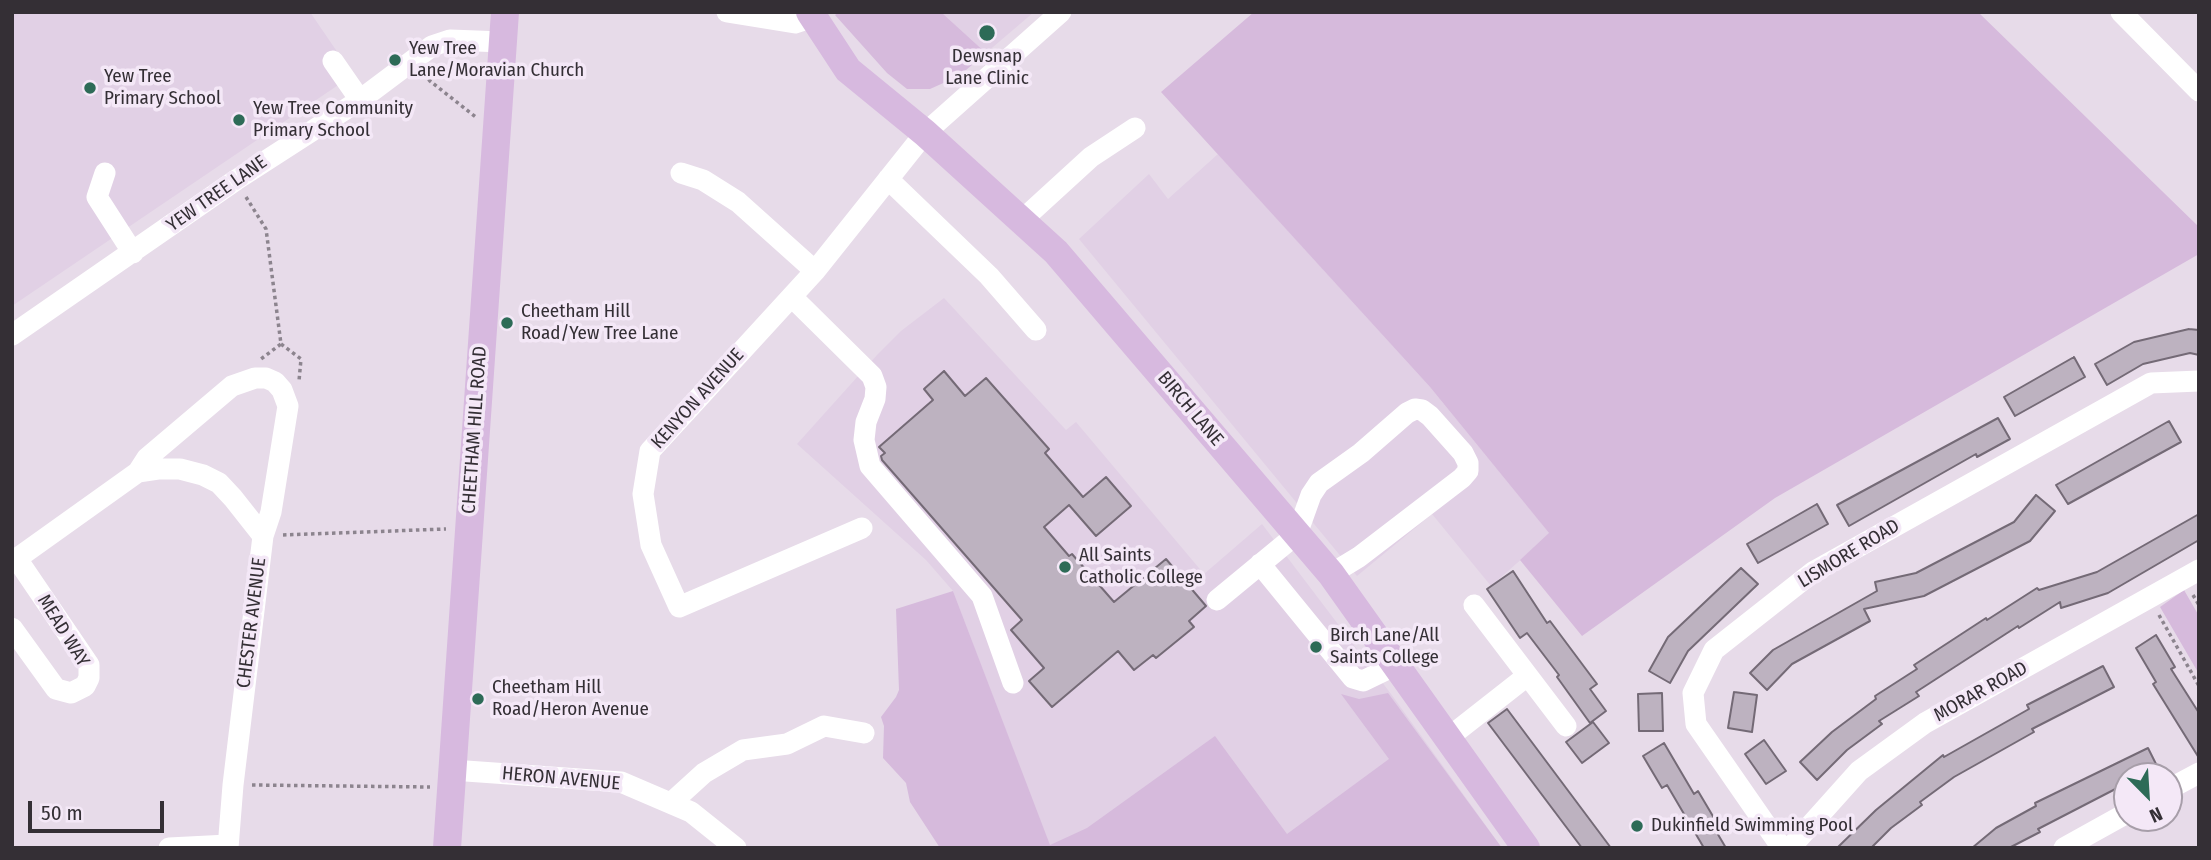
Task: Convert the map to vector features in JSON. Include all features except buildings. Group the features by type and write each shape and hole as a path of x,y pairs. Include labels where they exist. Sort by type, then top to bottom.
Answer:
{"main road":[{"name":"CHEETHAM HILL ROAD","path":"447,848 505,12"},
{"name":"BIRCH LANE","path":"812,15 848,70 925,133 1056,252 1331,574 1526,848"}],"street":[{"path":"727,12 795,23 812,15"},
{"name":"KENYON AVENUE","path":"862,528 679,607 651,545 643,494 650,451 815,271 925,133 1060,12"},
{"path":"2121,12 2199,91"},
{"name":"YEW TREE LANE","path":"12,335 236,180 360,100 432,46 450,40 503,42"},
{"path":"332,61 360,100"},
{"path":"1021,221 1091,157 1135,128"},
{"path":"105,173 97,197 134,253"},
{"path":"681,173 703,180 738,202 815,271"},
{"path":"888,179 989,275 1035,330"},
{"path":"792,297 872,376 876,387 875,399 866,422 864,440 865,455 870,466 982,596 1013,683"},
{"path":"15,560 138,472 146,458 232,386 255,378 267,378 275,382 288,406 271,513 263,536"},
{"name":"LISMORE ROAD","path":"1782,848 1696,723 1693,693 1714,650 1812,572 2151,383 2199,381"},
{"path":"1217,600 1297,534 1311,495 1319,483 1361,453 1407,413 1415,409 1422,410 1463,453 1468,463 1468,471 1359,557 1331,574"},
{"name":"CHESTER AVENUE","path":"138,472 180,469 203,475 219,483 263,536 228,846"},
{"name":"MEAD WAY","path":"12,628 56,689 71,693 85,686 89,678 89,665 15,560"},
{"path":"1260,564 1353,678 1363,681 1396,665"},
{"name":"MORAR ROAD","path":"1790,848 1859,771 1924,723 2199,570"},
{"path":"1474,605 1566,726"},
{"path":"1448,738 1527,677"},
{"path":"671,803 705,773 743,750 787,744 824,726 864,733"},
{"path":"2183,782 2199,773"},
{"name":"HERON AVENUE","path":"452,779 621,782 691,812 736,848"},
{"path":"2064,848 2113,821"},
{"path":"169,848 228,846"}],"path":[{"path":"414,61 430,81 482,123 496,123"},
{"path":"236,180 265,229 281,344 301,359 298,388 285,397"},
{"path":"255,378 256,363 281,344"},
{"path":"263,536 469,528"},
{"path":"2150,598 2199,686"},
{"path":"233,785 452,779"}],"shaded area":[{"name":"Yew Tree Primary School","path":"12,12 310,12 353,75 12,306"},
{"path":"839,12 941,12 986,53 959,76 930,89 907,89 887,73 835,15"},
{"name":"Dewsnap Lane Clinic","path":"941,12 1034,12 986,53"},
{"path":"1254,12 1978,12 2199,227 2199,254 1775,498 1582,636 1520,560 1549,533 1430,387 1161,92"},
{"path":"1218,154 1430,387 1550,534 1491,586 1432,514 1357,576 1079,239 1149,174 1168,199"},
{"name":"All Saints Catholic College","path":"944,298 1066,430 1076,422 1204,574 1262,524 1391,694 1502,848 1050,848 953,591 926,560 797,444 901,331"},
{"path":"2184,590 2199,616 2199,674 2160,607"},
{"path":"953,591 1050,845 1087,828 1215,736 1287,834 1389,759 1341,694 1359,699 1388,693 1502,848 940,848 910,802 906,783 883,758 884,726 881,717 899,690 896,609"}],"place":[{"name":"Dewsnap Lane Clinic","path":"987,33"},
{"name":"Yew Tree Lane/Moravian Church","path":"395,60"},
{"name":"Yew Tree Primary School","path":"90,88"},
{"name":"Yew Tree Community Primary School","path":"239,120"},
{"name":"Cheetham Hill Road/Yew Tree Lane","path":"507,323"},
{"name":"All Saints Catholic College","path":"1065,567"},
{"name":"Birch Lane/All Saints College","path":"1316,647"},
{"name":"Cheetham Hill Road/Heron Avenue","path":"478,699"},
{"name":"Dukinfield Swimming Pool","path":"1637,826"}]}
